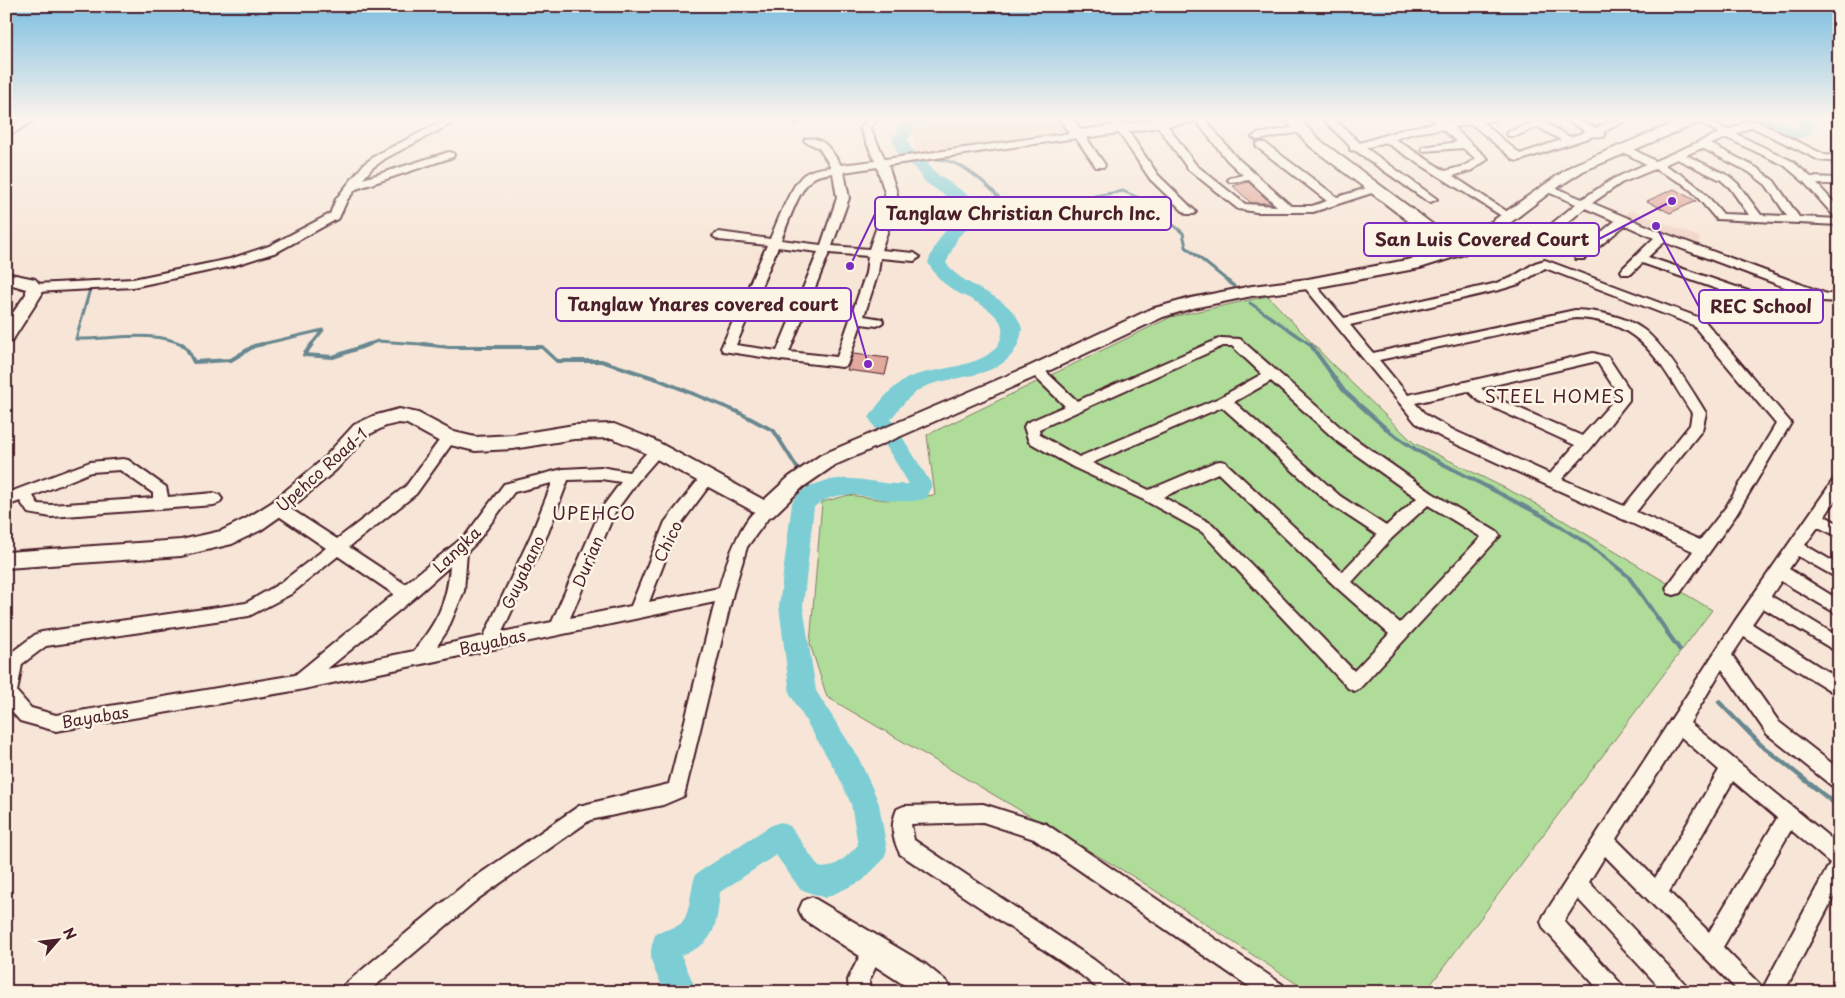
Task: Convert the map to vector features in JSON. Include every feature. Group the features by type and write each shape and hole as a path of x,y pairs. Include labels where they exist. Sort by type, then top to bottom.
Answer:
{"street":[{"path":"6,278 30,283 35,288 133,283 232,262 273,250 335,216 342,199 370,165"},
{"path":"354,186 420,165"},
{"path":"781,356 844,198 838,169 835,165"},
{"path":"865,165 818,172 807,177 796,193 728,348 842,362 872,273 874,253 891,204 891,193 882,165"},
{"path":"1146,165 1154,177 1190,212"},
{"path":"1190,165 1242,207 1289,210 1313,209 1374,189"},
{"path":"1238,165 1289,210"},
{"path":"1289,165 1336,202"},
{"path":"1343,165 1458,251"},
{"path":"1380,165 1431,199"},
{"path":"1428,165 1508,218"},
{"path":"1444,175 1474,165"},
{"path":"351,992 472,891 586,812 663,796 677,790 725,594 740,545 766,510 803,477 828,460 1036,370 1157,313 1191,303 1234,294 1308,284 1420,263 1458,251 1476,241 1547,188 1586,165"},
{"path":"1537,242 1584,204 1617,181 1654,165 1686,181 1696,189 1720,217 1839,222"},
{"path":"1697,165 1725,178 1734,186 1758,219"},
{"path":"1742,165 1770,183 1796,221"},
{"path":"1789,165 1808,180 1839,215"},
{"path":"1234,180 1251,176"},
{"path":"1808,180 1839,181"},
{"path":"1547,188 1662,237 1826,298 1839,298"},
{"path":"1580,256 1623,221"},
{"path":"719,236 825,249 914,257"},
{"path":"1627,271 1662,237"},
{"path":"1640,258 1746,295"},
{"path":"1341,323 1495,287 1515,281 1545,264 1698,322 1784,423 1731,511 1674,588"},
{"path":"1308,284 1421,419 1450,435 1702,548"},
{"path":"6,337 34,294 35,288"},
{"path":"1370,358 1575,314 1596,314 1640,334 1652,346 1699,413 1697,426 1627,513"},
{"path":"856,319 876,322"},
{"path":"1221,342 1235,342 1343,438 1427,498 1492,536 1354,683 1207,528 1149,496 1078,464 1034,438 1031,427 1074,406 1221,342"},
{"path":"1407,400 1593,357 1600,358 1606,362 1622,389 1622,400 1553,480"},
{"path":"1036,370 1074,406"},
{"path":"1078,464 1224,401 1271,375"},
{"path":"1470,386 1484,398 1586,444"},
{"path":"1224,401 1335,500 1387,534"},
{"name":"Upehco Road-1","path":"6,560 196,546 239,532 278,508 329,465 361,430 380,421 399,416 411,418 449,438 475,444 513,442 574,432 603,431 625,435 766,510"},
{"name":"Bayabas","path":"449,438 411,490 285,589 249,609 42,639 14,660 8,694 26,715 56,723 299,682 490,641 725,594"},
{"name":"Durian","path":"558,627 609,509 632,478 657,451"},
{"path":"6,500 90,468 123,464 161,491 160,502"},
{"path":"1149,496 1220,466 1342,582 1400,633"},
{"name":"Langka","path":"299,682 471,539 509,488 563,476 601,473 632,478"},
{"name":"Guyabano","path":"490,641 540,533 563,476"},
{"name":"Chico","path":"637,611 670,526 708,478"},
{"path":"1615,992 1551,922 1658,758 1722,654 1815,518 1836,492"},
{"path":"23,493 33,509 51,511 214,499"},
{"path":"1342,582 1387,534 1427,498"},
{"path":"278,508 407,594"},
{"path":"1815,518 1839,531"},
{"path":"1795,547 1839,573"},
{"path":"419,657 439,631 456,591 459,549"},
{"path":"1779,571 1839,608"},
{"path":"1761,598 1839,646"},
{"path":"1741,626 1839,688"},
{"path":"1722,654 1773,728 1839,780"},
{"path":"1678,724 1839,858"},
{"path":"1657,894 1730,769"},
{"path":"1119,992 1079,961 907,848 902,838 900,827 904,815 922,813 983,813 1039,831 1276,992"},
{"path":"1711,948 1788,817"},
{"path":"1603,840 1754,992"},
{"path":"1772,992 1839,867"},
{"path":"1576,883 1679,992"},
{"path":"812,910 915,974 937,992"},
{"path":"860,992 858,980 874,948"}],"shaded area":[{"path":"1631,210 1701,238 1695,248 1621,217"}],"green space":[{"path":"1268,296 1330,362 1414,443 1531,501 1712,610 1425,992 1309,992 1139,880 827,697 810,644 822,502 849,495 886,500 935,495 927,435 1171,317"}],"building":[{"path":"1248,182 1271,203 1251,203 1233,186"},
{"path":"1674,189 1696,201 1670,213 1647,201"},
{"path":"853,354 889,358 885,375 847,370"}],"waterway":[{"path":"681,992 665,956 667,944 689,937 701,924 706,884 780,836 810,879 825,883 852,871 873,850 865,804 848,766 803,694 791,606 803,503 816,492 830,487 858,487 903,493 919,492 921,485 880,418 897,397 912,385 973,368 998,357 1007,348 1012,329 1006,316 998,308 954,282 937,263 951,235 959,225 973,215 965,201 931,178 920,165"},
{"path":"957,165 989,187 1009,214 1016,217 1036,214 1044,203 1055,213 1055,217 1071,222 1076,217 1077,204 1095,196 1123,191 1139,198 1183,233 1186,247 1234,286"},
{"path":"90,289 76,339 145,336 159,337 182,344"},
{"path":"1250,303 1310,345"},
{"path":"258,345 323,330 311,345"},
{"path":"366,345 378,341 428,345"},
{"path":"182,344 194,362 231,360 254,346 263,344"},
{"path":"312,344 304,355 333,357 370,344"},
{"path":"423,344 428,345"},
{"path":"428,345 434,345"},
{"path":"428,345 449,347 542,347 557,361 601,361 657,379 738,412 774,431 801,474"},
{"path":"1310,345 1344,391 1390,432 1418,451 1547,518 1588,544 1628,576 1668,633"},
{"path":"804,480 813,493"},
{"path":"1667,632 1680,650"},
{"path":"1719,702 1761,745 1839,807"}],"place":[{"name":"San Luis Covered Court","path":"1672,201"},
{"name":"REC School","path":"1656,226"},
{"name":"Tanglaw Christian Church Inc.","path":"850,266"},
{"name":"Tanglaw Ynares covered court","path":"868,364"}],"district":[{"name":"STEEL HOMES","path":"1555,395"},
{"name":"UPEHCO","path":"594,512"}]}
